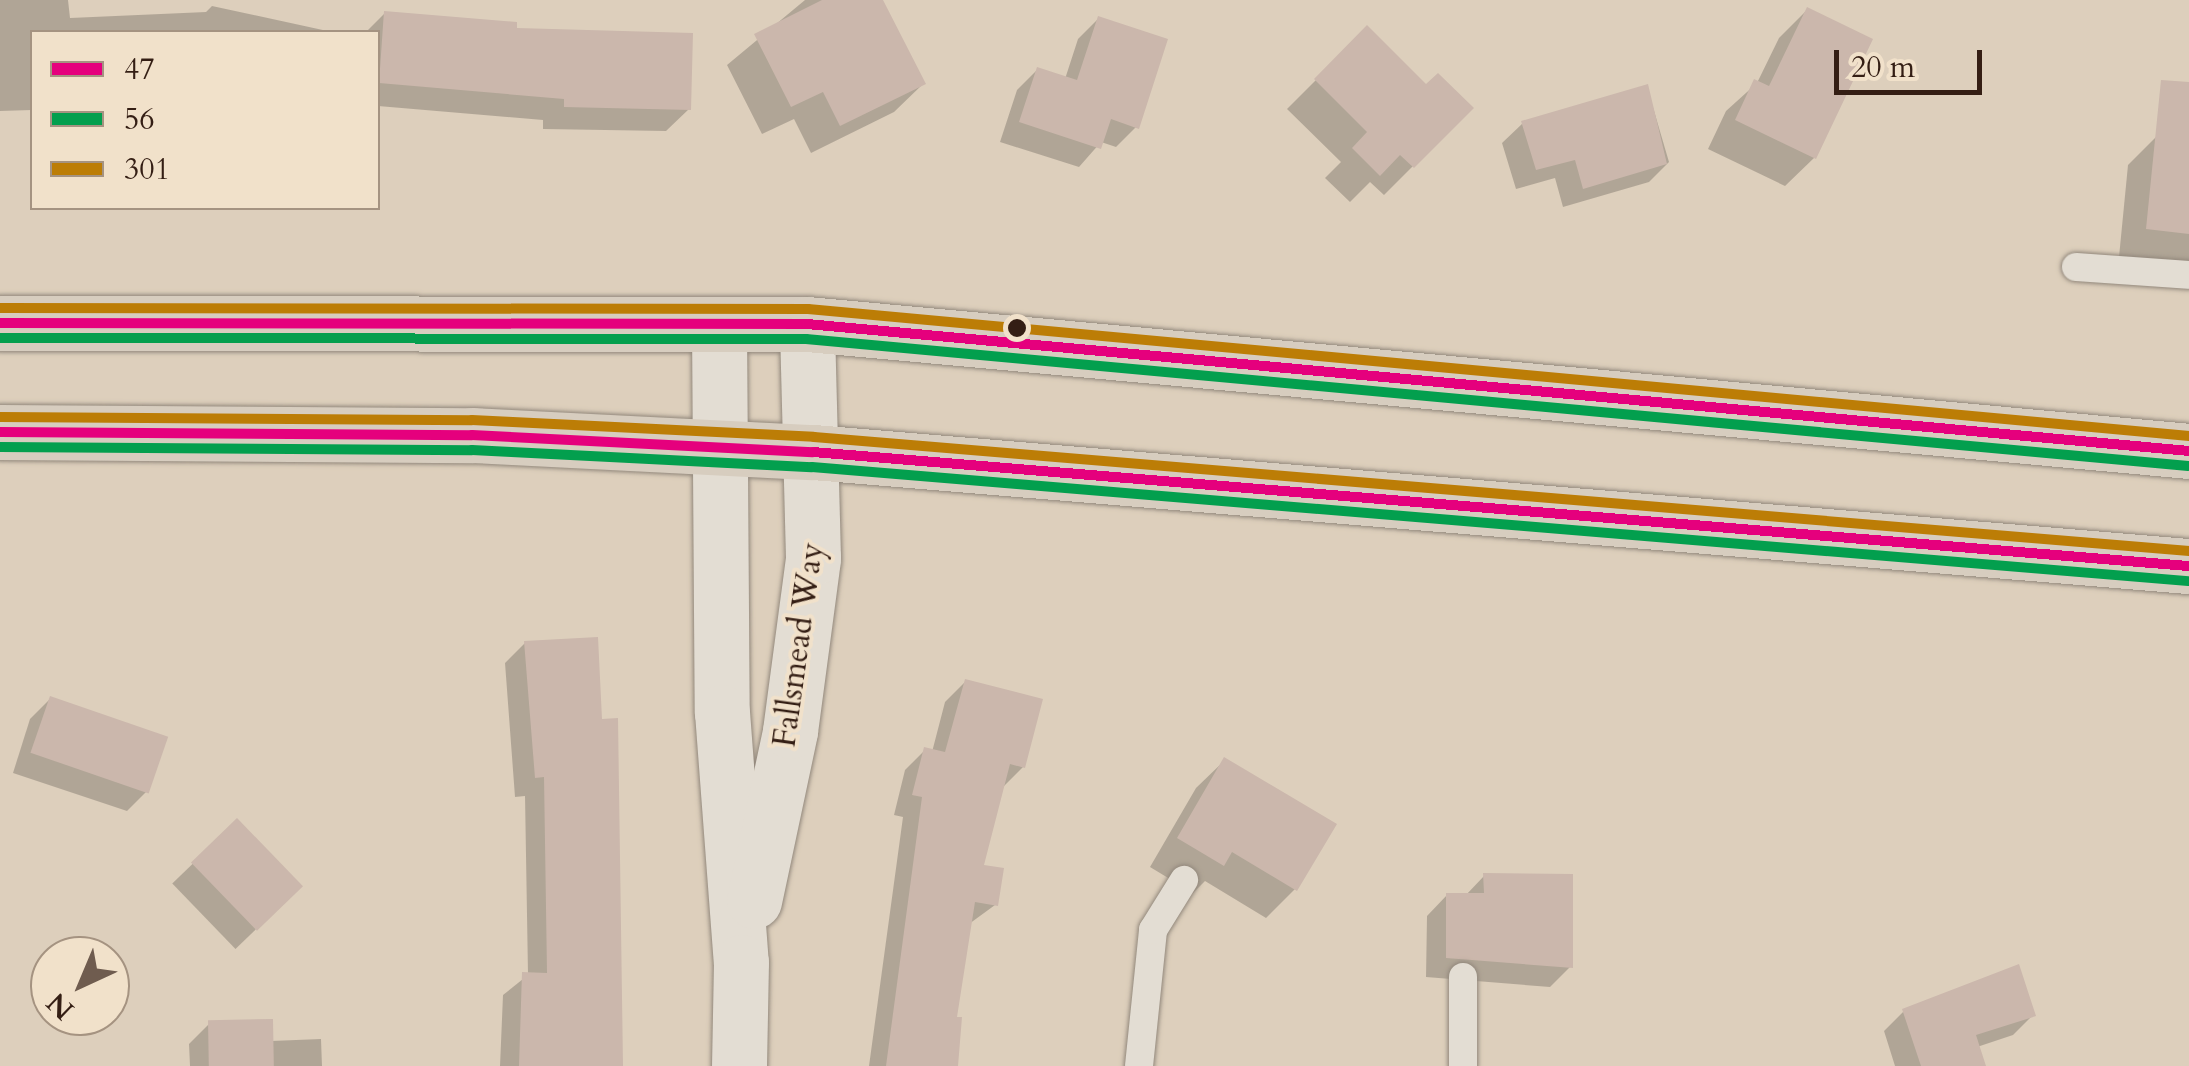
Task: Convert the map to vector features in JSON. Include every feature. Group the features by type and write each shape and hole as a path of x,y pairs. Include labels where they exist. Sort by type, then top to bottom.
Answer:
{"main road":[{"path":"0,323 807,324 2189,451"},
{"path":"0,432 472,435 719,452 813,452 2189,566"}],"street":[{"name":"Fallsmead Way","path":"718,324 722,712 742,962 740,1066"},
{"name":"Fallsmead Way","path":"742,962 790,730 816,530 807,324"}],"lane":[{"path":"2076,266 2189,276"},
{"path":"1139,1066 1152,930 1184,880"},
{"path":"1463,977 1463,1066"}],"building":[{"path":"822,0 883,0 926,84 840,126 823,92 791,107 754,34"},
{"path":"1807,7 1873,39 1816,159 1735,120 1754,79 1769,86"},
{"path":"384,11 517,22 517,28 693,33 691,110 564,107 564,99 380,83"},
{"path":"1098,16 1168,39 1139,129 1111,119 1101,149 1019,122 1037,67 1077,80"},
{"path":"1367,25 1426,84 1438,73 1474,108 1414,168 1400,155 1380,176 1352,148 1367,132 1314,79"},
{"path":"2161,80 2189,82 2189,234 2146,229"},
{"path":"1648,84 1667,164 1583,189 1575,160 1536,170 1521,121"},
{"path":"598,637 602,719 618,718 623,1066 519,1066 522,972 547,973 544,777 535,778 524,641"},
{"path":"965,679 1043,699 1025,768 1010,764 984,865 1004,868 998,906 975,902 957,1017 962,1017 958,1066 886,1066 922,797 912,795 924,747 945,752"},
{"path":"50,696 168,737 149,793 30,753"},
{"path":"1224,757 1337,824 1297,891 1232,852 1224,866 1177,838"},
{"path":"237,818 303,886 257,931 191,862"},
{"path":"1483,873 1573,874 1573,968 1446,958 1446,893 1484,893"},
{"path":"2019,964 2036,1016 1976,1035 1986,1066 1921,1066 1902,1009"},
{"path":"273,1019 274,1066 209,1066 208,1020"}],"transit line":[{"name":"301","path":"0,308 808,309 2189,436"},
{"name":"47","path":"0,323 807,324 2189,451"},
{"name":"56","path":"0,338 806,339 2188,466"},
{"name":"301","path":"0,417 472,420 814,437 2189,551"},
{"name":"47","path":"0,432 472,435 813,452 2189,566"},
{"name":"56","path":"0,447 472,450 812,467 2188,581"}]}
